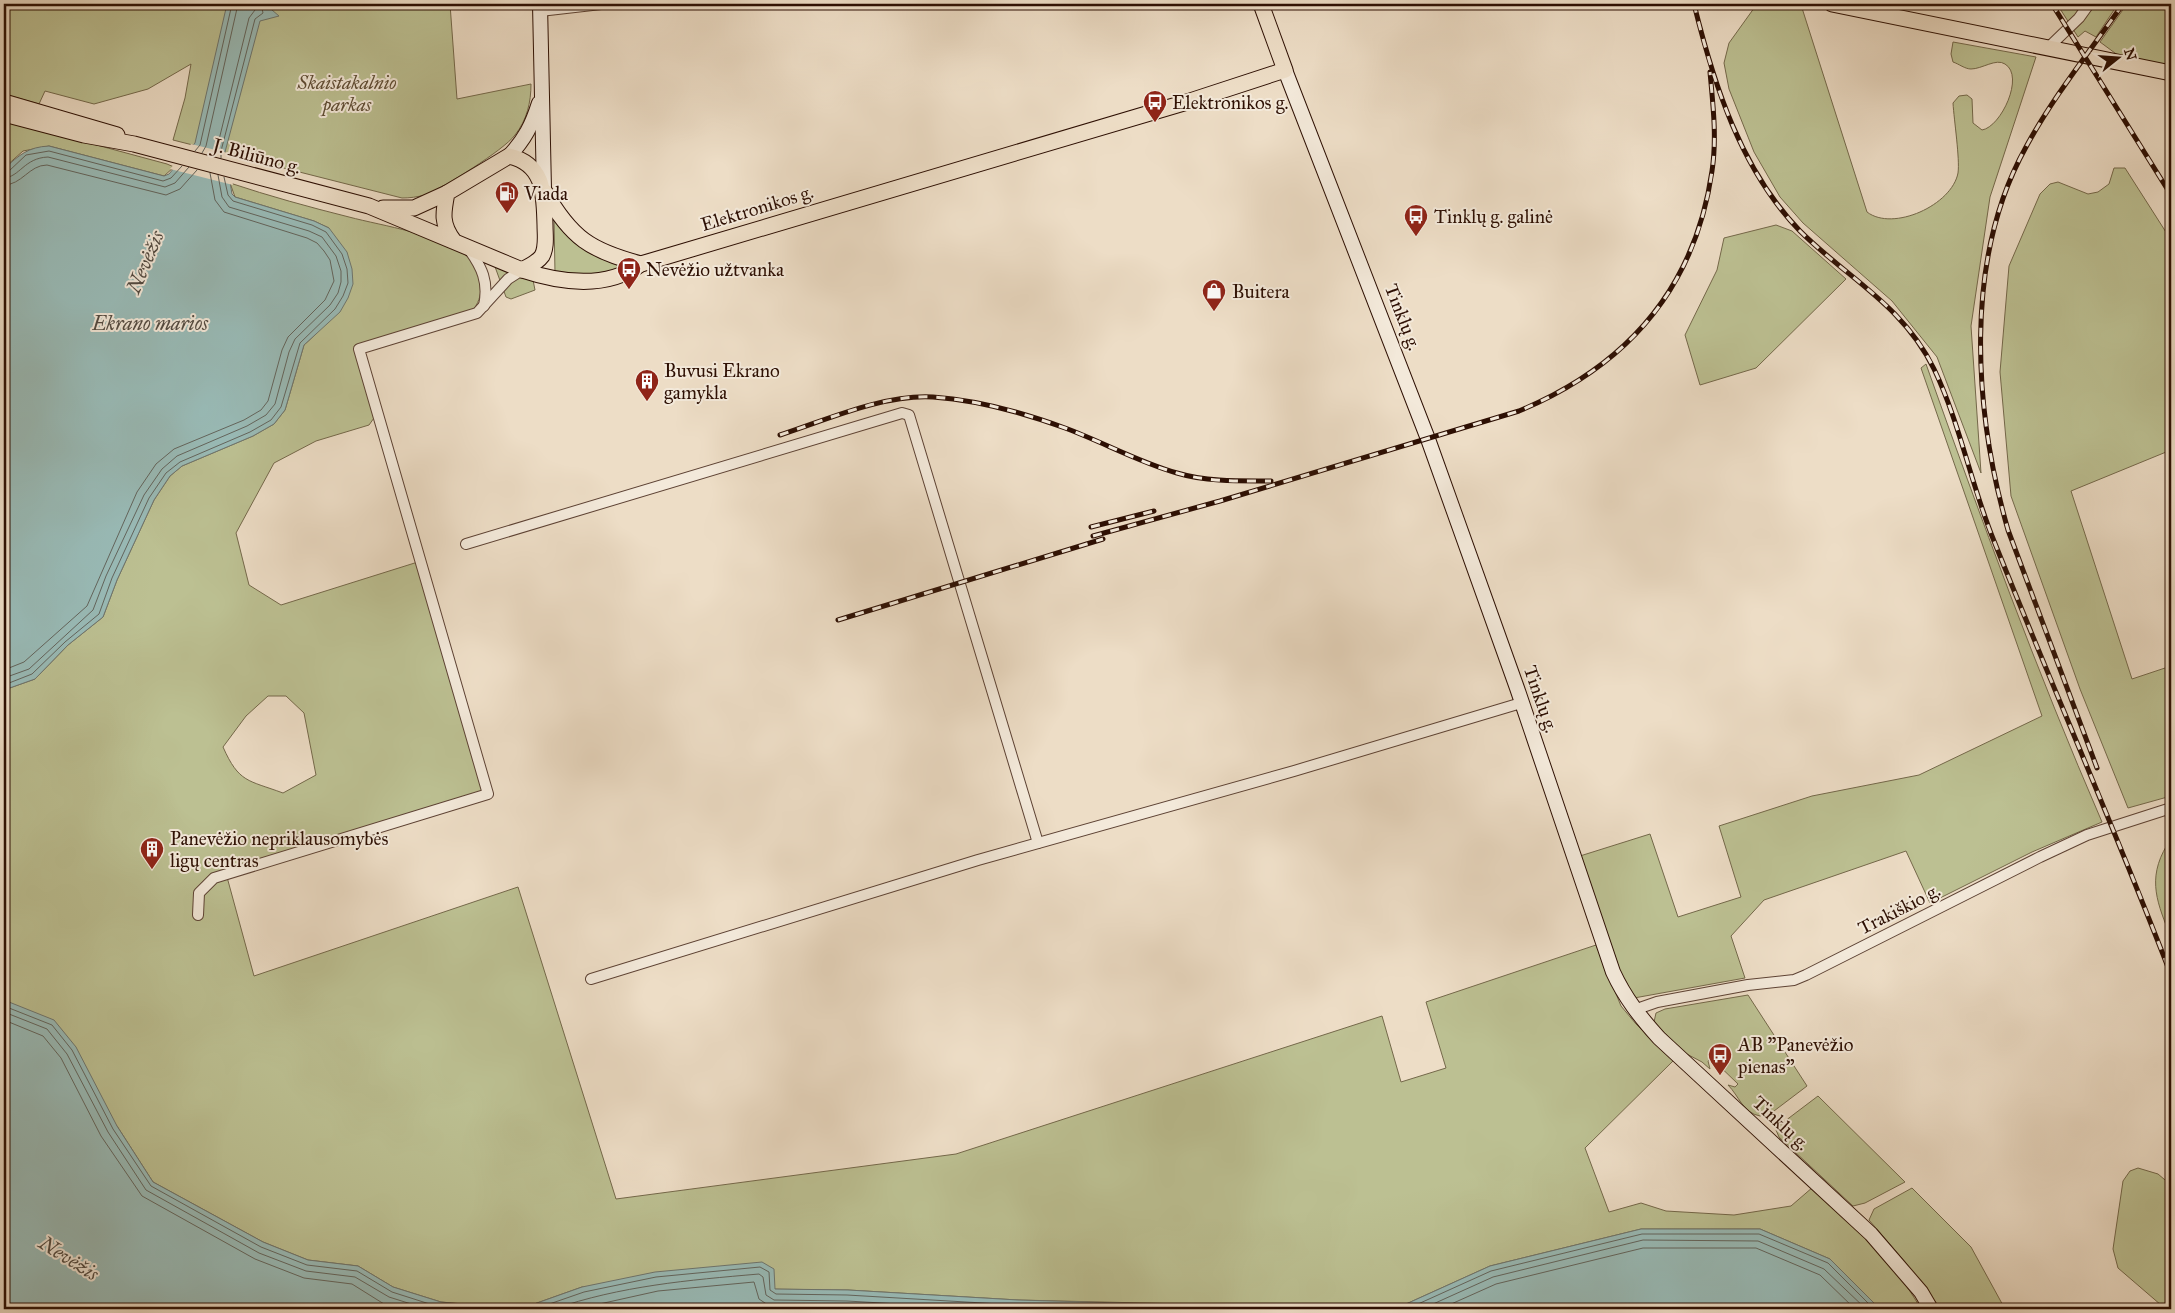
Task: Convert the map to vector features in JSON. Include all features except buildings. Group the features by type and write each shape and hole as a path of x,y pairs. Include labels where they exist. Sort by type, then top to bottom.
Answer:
{"main road":[{"name":"Tinklų g.","path":"1261,4 1428,439 1522,703 1613,972 1634,1010 1659,1038 1888,1251 1921,1292 1931,1309"},
{"path":"1832,4 2171,73"},
{"path":"540,7 546,245 542,256 522,270 460,243 444,224 442,215 447,193 510,156 522,143 531,128 542,93"},
{"name":"Elektronikos g.","path":"522,270 550,279 594,281 631,272 642,264 1187,102 1285,70"},
{"name":"J. Biliūno g.","path":"4,102 110,131 134,144"},
{"name":"J. Biliūno g.","path":"4,114 84,135 170,153 369,206 460,243"},
{"path":"510,156 522,159 531,166 567,225 582,240 607,255 642,264"},
{"name":"J. Biliūno g.","path":"369,206 414,208 447,193"}],"street":[{"path":"540,7 601,4"},
{"path":"2051,49 2052,44 2080,18 2089,4"},
{"path":"460,243 480,264 486,295 483,309"},
{"path":"198,915 199,893 214,878 488,794 360,349 477,313 483,309 508,279 522,270"},
{"path":"466,544 902,413 909,415 1038,843"},
{"path":"591,979 1038,843 1304,768 1522,703"},
{"name":"Trakiškio g.","path":"1634,1010 1644,1005 1800,978 2087,835 2171,808"}],"green space":[{"name":"Skaistakalnio parkas","path":"4,4 450,4 457,99 531,84 529,104 519,129 509,142 499,150 434,191 422,196 402,198 173,140 185,98 191,64 148,89 94,104 45,91 39,104 4,94"},
{"path":"1757,4 1780,4 1802,8 1867,212 1878,217 1891,219 1906,217 1920,212 1933,205 1953,185 1958,173 1958,149 1953,103 1959,96 1967,95 1972,99 1973,123 1982,130 1989,127 1996,120 2008,100 2013,79 2011,70 2001,62 1969,69 1953,62 1951,54 1953,42 2036,57 1990,197 1971,326 1981,473 1937,357 1892,301 1803,223 1780,197 1754,152 1729,89 1724,63 1729,43"},
{"path":"2057,4 2118,4 2096,37 2085,31 2078,37"},
{"path":"2127,4 2171,4 2171,66 2119,56 2100,42"},
{"path":"4,120 174,167 164,176 49,146 23,151 4,168"},
{"path":"2114,168 2125,168 2171,240 2171,450 2071,491 2132,679 2171,666 2171,796 2128,808 2080,689 2011,496 2000,372 2009,266 2040,194 2050,184 2058,182 2088,194 2098,192 2109,184"},
{"path":"230,183 443,242 457,249 473,262 480,275 481,282 480,296 474,309 354,346 374,418 369,425 316,441 274,463 236,533 249,585 281,605 421,561 488,794 227,877 254,976 518,887 616,1199 956,1154 1382,1016 1401,1082 1446,1068 1426,1002 1596,945 1621,1006 1673,1061 1585,1148 1609,1212 1641,1203 1666,1211 1734,1215 1791,1206 1813,1187 1872,1244 1898,1275 1921,1309 1880,1309 1830,1259 1760,1229 1641,1229 1490,1266 1395,1309 1018,1300 848,1290 582,1287 520,1309 441,1302 393,1287 358,1266 308,1260 263,1242 153,1182 117,1126 4,1000 4,690 35,679 68,645 103,617 117,580 154,500 170,476 182,466 253,436 274,424 285,410 304,345 316,334 329,228 314,221 235,197","holes":["268,696 286,696 304,713 316,775 283,793 246,779 234,768 223,747 246,716"]},
{"path":"554,218 578,244 596,256 630,265 603,273 574,275 555,273"},
{"path":"1776,225 1792,231 1846,279 1756,368 1700,385 1685,335 1717,270 1724,238"},
{"path":"494,264 533,280 535,290 511,299 506,297"},
{"path":"1926,364 2010,595 2102,822 2032,852 1930,903 1906,851 1764,900 1731,936 1745,978 1634,998 1621,974 1580,856 1650,834 1678,917 1741,897 1719,826 1812,796 1919,775 2042,716 1921,368"},
{"path":"2167,845 2171,856 2171,938 2158,903 2156,892 2157,870"},
{"path":"1748,995 1807,1086 1774,1111 1760,1116 1745,1108 1728,1085 1735,1087 1738,1084 1711,1058 1708,1061 1710,1069 1702,1062 1683,1052 1654,1022 1656,1013 1665,1009"},
{"path":"1818,1096 1905,1182 1865,1203 1853,1206 1779,1137 1776,1130 1781,1124"},
{"path":"2138,1168 2158,1174 2171,1185 2171,1306 2161,1305 2118,1268 2113,1249 2123,1181 2130,1171"},
{"path":"1912,1188 1971,1247 2005,1309 1936,1309 1906,1263 1869,1220 1874,1209"}],"water":[{"name":"Ekrano marios","path":"227,4 265,4 279,16 260,21 225,152 232,194 235,197 314,221 329,228 347,252 352,269 353,284 340,312 304,345 285,410 274,424 253,436 182,466 170,476 154,500 117,580 103,617 68,645 35,679 4,690 4,169 29,150 49,146 164,176 169,174 195,143"},
{"name":"Nevėžis","path":"4,1000 54,1020 76,1047 117,1126 153,1182 263,1242 308,1260 358,1266 393,1287 441,1302 508,1309 4,1309"},
{"path":"1641,1229 1760,1229 1830,1259 1880,1309 1395,1309 1490,1266"},
{"path":"762,1262 774,1269 775,1289 848,1290 1018,1300 1328,1309 520,1309 582,1287 655,1272"}],"pier":[{"path":"191,144 228,153 233,185 170,169"}],"railway":[{"path":"1694,4 1711,65 1732,125 1761,181 1779,207 1800,231 1873,294 1907,327 1934,369 1951,411 1994,541 2171,975"},
{"path":"2052,4 2171,195"},
{"path":"2097,768 2008,530 1996,484 1988,436 1982,386 1981,336 1984,286 1992,238 2006,191 2026,147 2048,110 2123,4"},
{"path":"1093,536 1220,501 1519,411 1558,393 1592,371 1623,346 1650,318 1672,287 1690,252 1703,213 1712,171 1714,122 1710,72"},
{"path":"780,435 875,404 914,397 933,397 983,404 1033,417 1065,428 1148,463 1188,476 1224,480 1271,481"},
{"path":"1091,527 1154,511"},
{"path":"838,620 1103,539"}],"place":[{"name":"Elektronikos g.","path":"1155,123"},
{"name":"Viada","path":"507,214"},
{"name":"Tinklų g. galinė","path":"1416,237"},
{"name":"Nevėžio užtvanka","path":"629,290"},
{"name":"Buitera","path":"1214,312"},
{"name":"Buvusi Ekrano gamykla","path":"647,402"},
{"name":"Panevėžio nepriklausomybės ligų centras","path":"152,870"},
{"name":"AB \"Panevėžio pienas\"","path":"1720,1076"}]}
